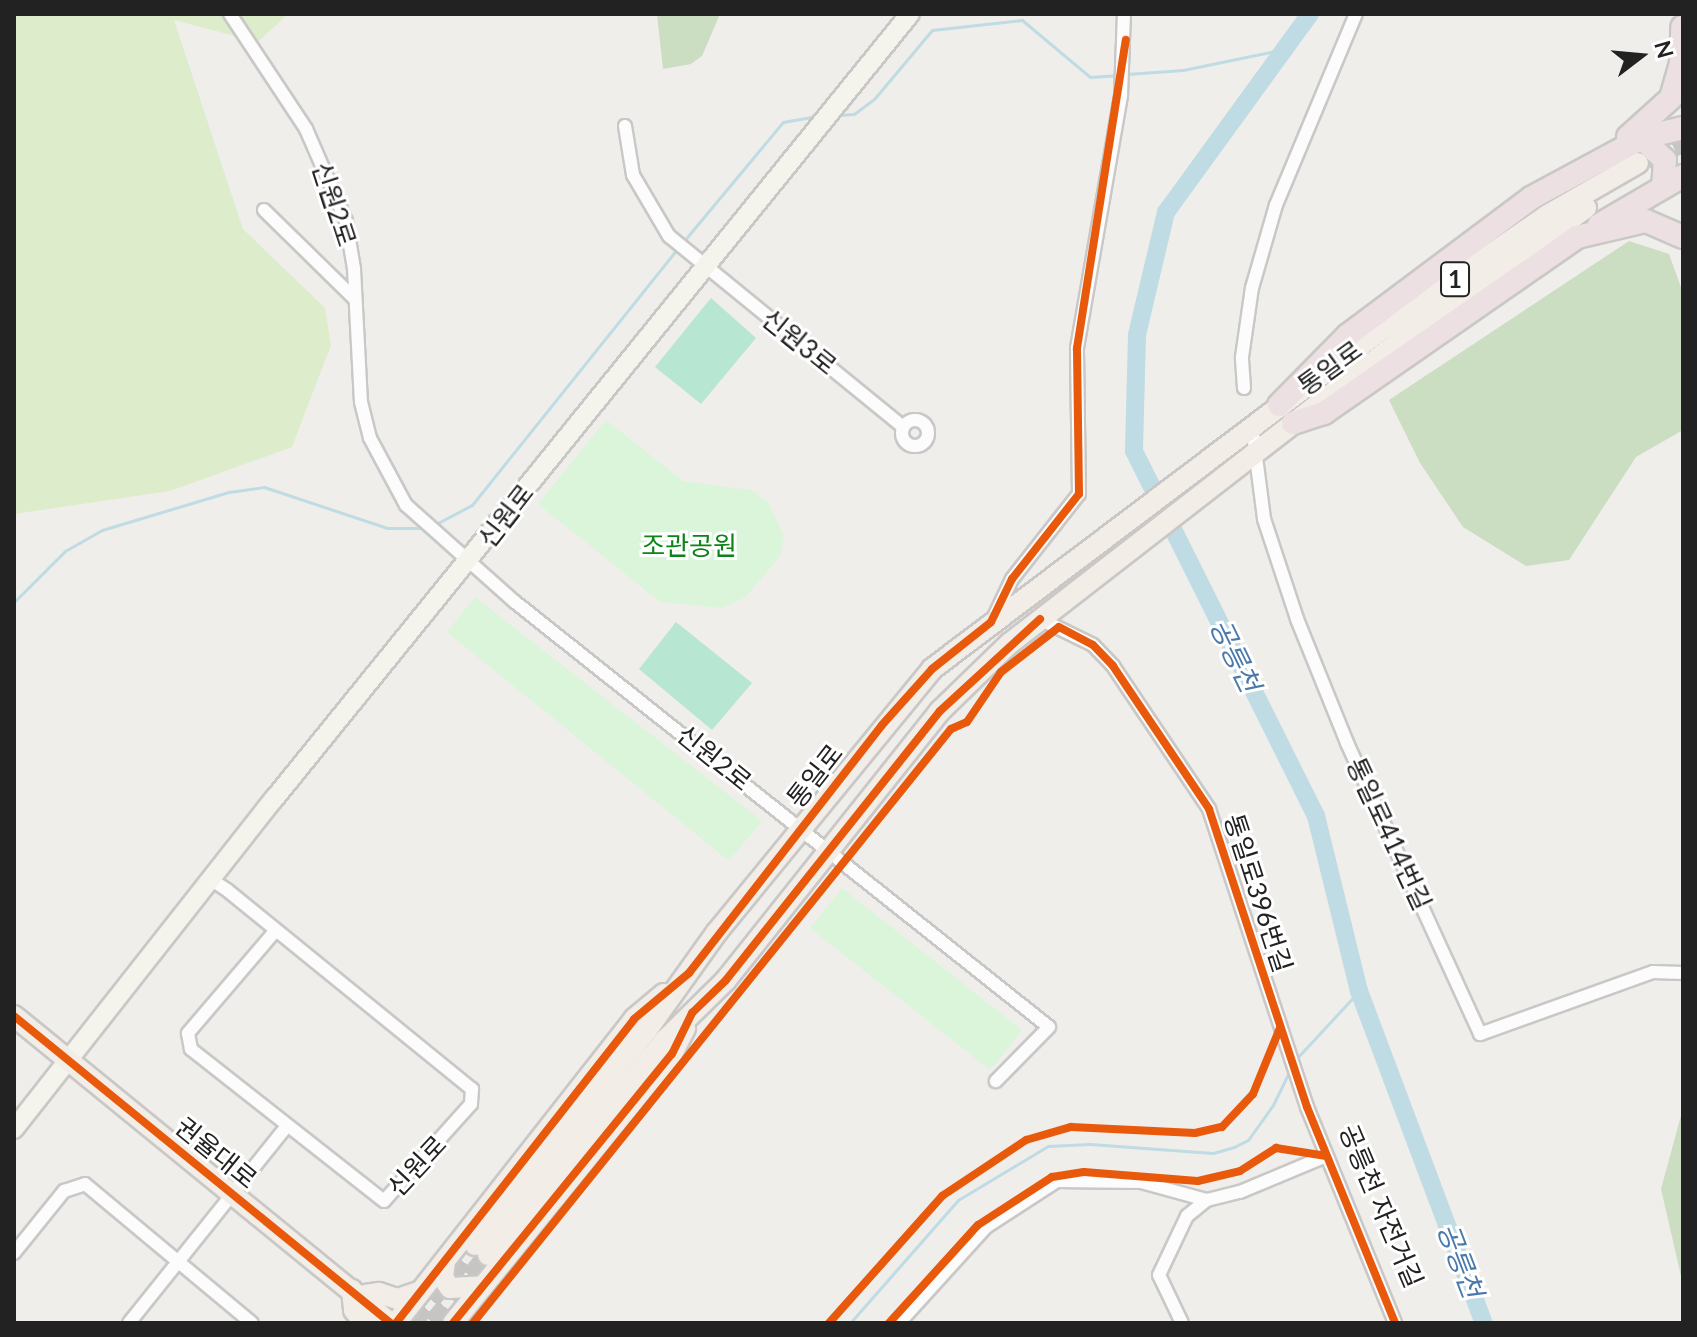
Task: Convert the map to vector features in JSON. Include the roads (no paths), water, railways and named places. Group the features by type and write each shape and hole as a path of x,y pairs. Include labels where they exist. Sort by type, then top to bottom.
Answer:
{"highway":[{"path":"1279,405 1348,335 1560,180 1655,117 1671,98 1681,64 1682,23"},
{"path":"1560,180 1642,138 1683,128"},
{"path":"1642,138 1665,160 1663,187"},
{"path":"1293,423 1324,413 1577,237 1683,176"},
{"path":"1577,237 1646,221 1683,237"}],"main road":[{"name":"통일로","path":"1639,170 1556,227 1293,423 1061,601 940,711 726,980 692,1013 481,1250 800,828 905,698 991,622 1252,426 1546,216 1639,170"},
{"path":"393,1323 634,1019 689,973"},
{"path":"453,1323 672,1054 692,1013"},
{"name":"권율대로","path":"14,1016 393,1323"},
{"path":"445,1261 443,1278 450,1288 483,1286"},
{"path":"364,1323 354,1310 356,1293 379,1293 398,1299 421,1291"}],"street":[{"name":"신원2로","path":"230,14 306,129 328,173 346,221 355,299 361,402 370,438 406,505 469,564 1049,1027 996,1081"},
{"name":"신원로","path":"14,1129 469,564 700,262 800,153 910,14"},
{"path":"1244,388 1242,357 1252,288 1276,205 1356,14"},
{"path":"991,622 1012,579 1079,494 1077,348 1121,95 1127,16"},
{"name":"신원3로","path":"625,126 633,175 669,236 903,427"},
{"path":"264,210 355,299"},
{"name":"통일로414번길","path":"1252,426 1264,519 1297,619 1347,743 1480,1034 1653,972 1683,973"},
{"name":"통일로396번길","path":"1040,619 1093,645 1113,666 1209,809 1282,1035 1326,1156"},
{"name":"신원로","path":"212,880 276,930 474,1096 433,1151 384,1201 285,1128 188,1041 188,1033 276,930"},
{"path":"232,1192 285,1128"},
{"path":"1182,1323 1159,1275 1187,1216 1207,1200 1240,1192 1326,1156 1395,1323"},
{"path":"899,1323 986,1227 1057,1181 1141,1182 1207,1200"},
{"path":"14,1253 64,1191 85,1184 252,1323"},
{"name":"권율대로","path":"129,1323 232,1192"}],"waterway":[{"name":"공릉천","path":"1310,14 1166,212 1137,335 1134,451 1316,816 1359,991 1484,1323"},
{"path":"838,115 854,114 875,98 932,30 1022,20 1090,77 1120,75"},
{"path":"1127,74 1183,70 1284,49"},
{"path":"683,242 783,122 818,116"},
{"path":"434,525 472,505 678,248"},
{"path":"14,602 65,551 102,530 229,492 264,487 387,528 423,528"},
{"path":"1297,1058 1359,991"},
{"path":"850,1323 958,1200 1048,1146 1090,1144 1213,1153 1234,1147 1248,1140 1273,1105 1291,1068"}],"tunnel":[{"path":"1646,159 1683,143"},
{"path":"412,1323 475,1245"},
{"path":"433,1323 488,1255"}],"park label":[{"name":"조관공원","path":"689,546"}]}
